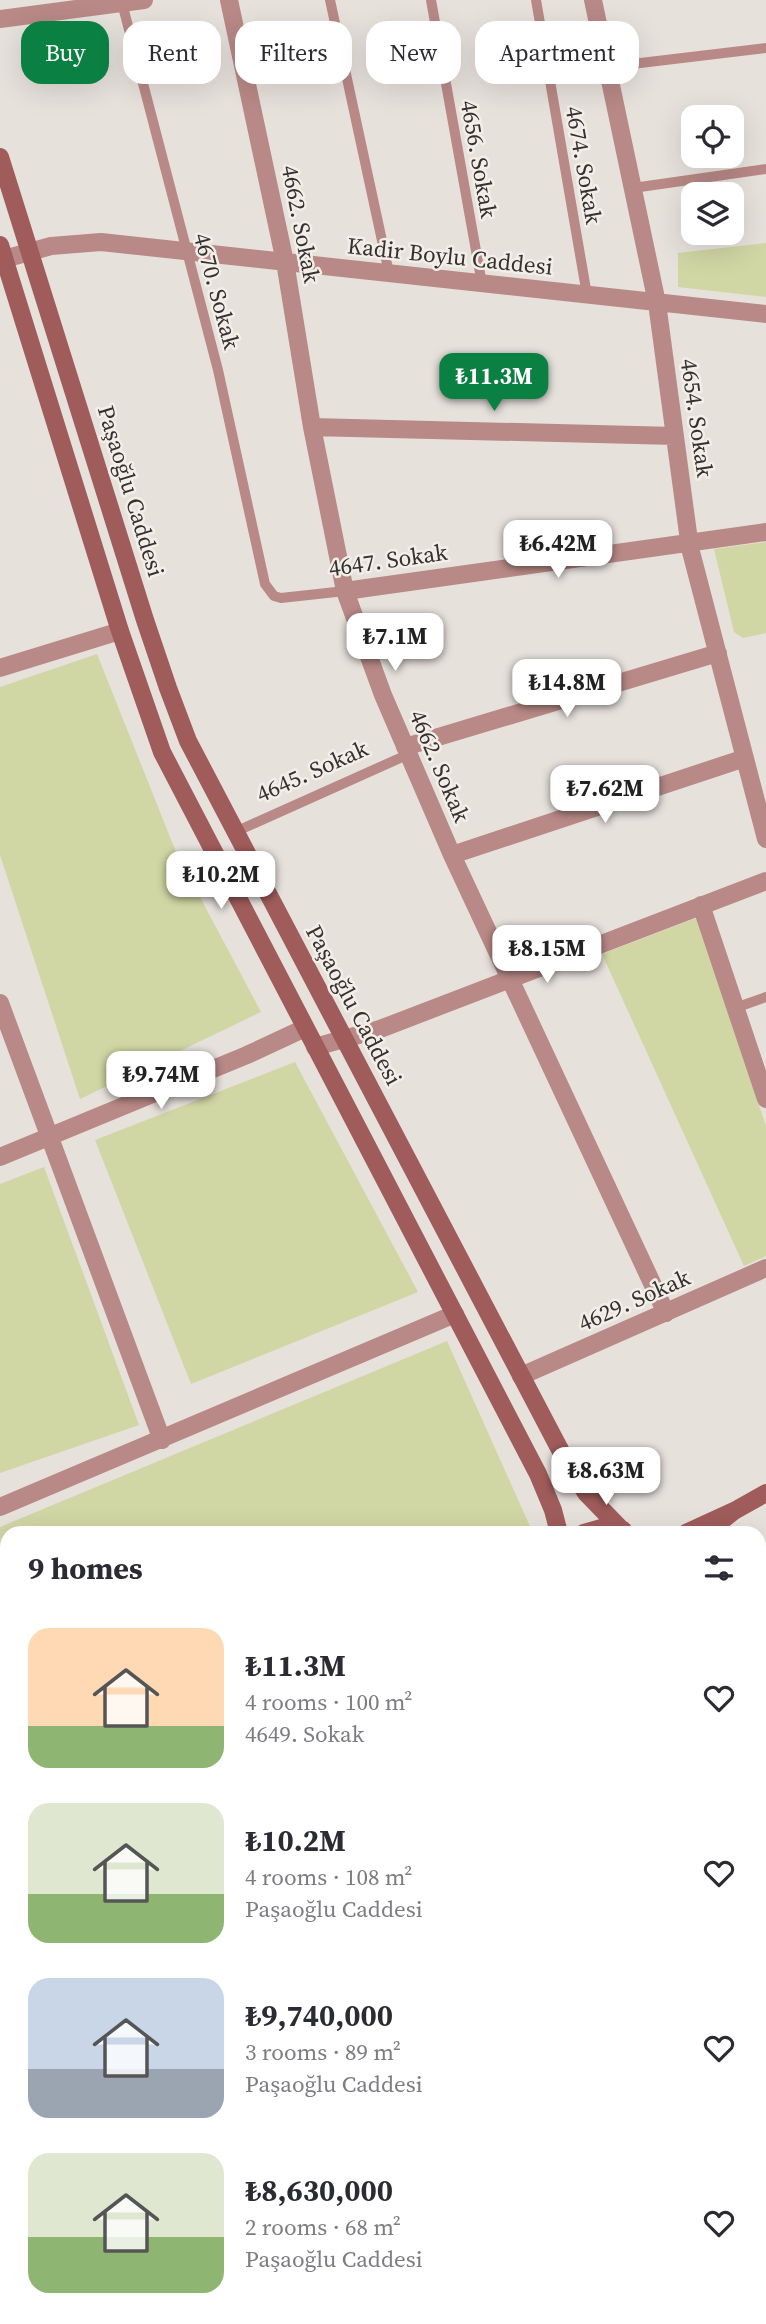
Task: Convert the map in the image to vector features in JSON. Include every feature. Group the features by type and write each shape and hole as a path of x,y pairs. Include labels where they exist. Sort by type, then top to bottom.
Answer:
{"street":[{"path":"0,19 144,0"},
{"name":"4662. Sokak","path":"229,0 285,262 312,427 345,591 383,695 452,855 666,1312"},
{"name":"4654. Sokak","path":"593,0 597,21"},
{"name":"4654. Sokak","path":"611,84 657,303 690,542 766,839"},
{"name":"Paşaoğlu Caddesi","path":"0,157 168,688 188,741 578,1481 600,1510 619,1526"},
{"name":"Kadir Boylu Caddesi","path":"2,252 101,242 766,314"},
{"path":"2,252 120,631 162,752 538,1474 557,1526"},
{"path":"312,427 675,436"},
{"name":"4647. Sokak","path":"345,591 766,532"},
{"path":"0,668 120,631"},
{"name":"4645. Sokak","path":"407,751 718,653"},
{"path":"452,855 745,758"},
{"path":"315,1046 380,1029 766,880"},
{"path":"701,905 766,1099"},
{"path":"0,1003 162,1440"},
{"path":"0,1157 247,1055 305,1028"},
{"name":"4629. Sokak","path":"521,1376 766,1268"},
{"path":"0,1507 455,1314"},
{"path":"701,1526 766,1493"},
{"path":"715,1526 734,1511"}],"lane":[{"path":"330,0 389,274"},
{"name":"4656. Sokak","path":"431,0 482,284"},
{"name":"4674. Sokak","path":"536,0 587,295"},
{"name":"4670. Sokak","path":"122,3 237,451 262,576 268,590"},
{"path":"639,63 766,48"},
{"path":"633,188 766,169"},
{"name":"4647. Sokak","path":"268,590 281,598 345,591"},
{"name":"4645. Sokak","path":"235,832 407,751"},
{"path":"735,1008 766,997"}],"green space":[{"path":"766,243 766,297 678,287 678,253"},
{"path":"766,542 766,633 743,638 734,632 714,549"},
{"path":"97,654 176,852 261,1012 80,1099 0,855 0,687"},
{"path":"696,918 766,1126 766,1256 744,1266 602,954"},
{"path":"295,1062 418,1292 191,1384 95,1140"},
{"path":"44,1167 139,1425 0,1473 0,1184"},
{"path":"447,1341 530,1526 2,1526"}]}
